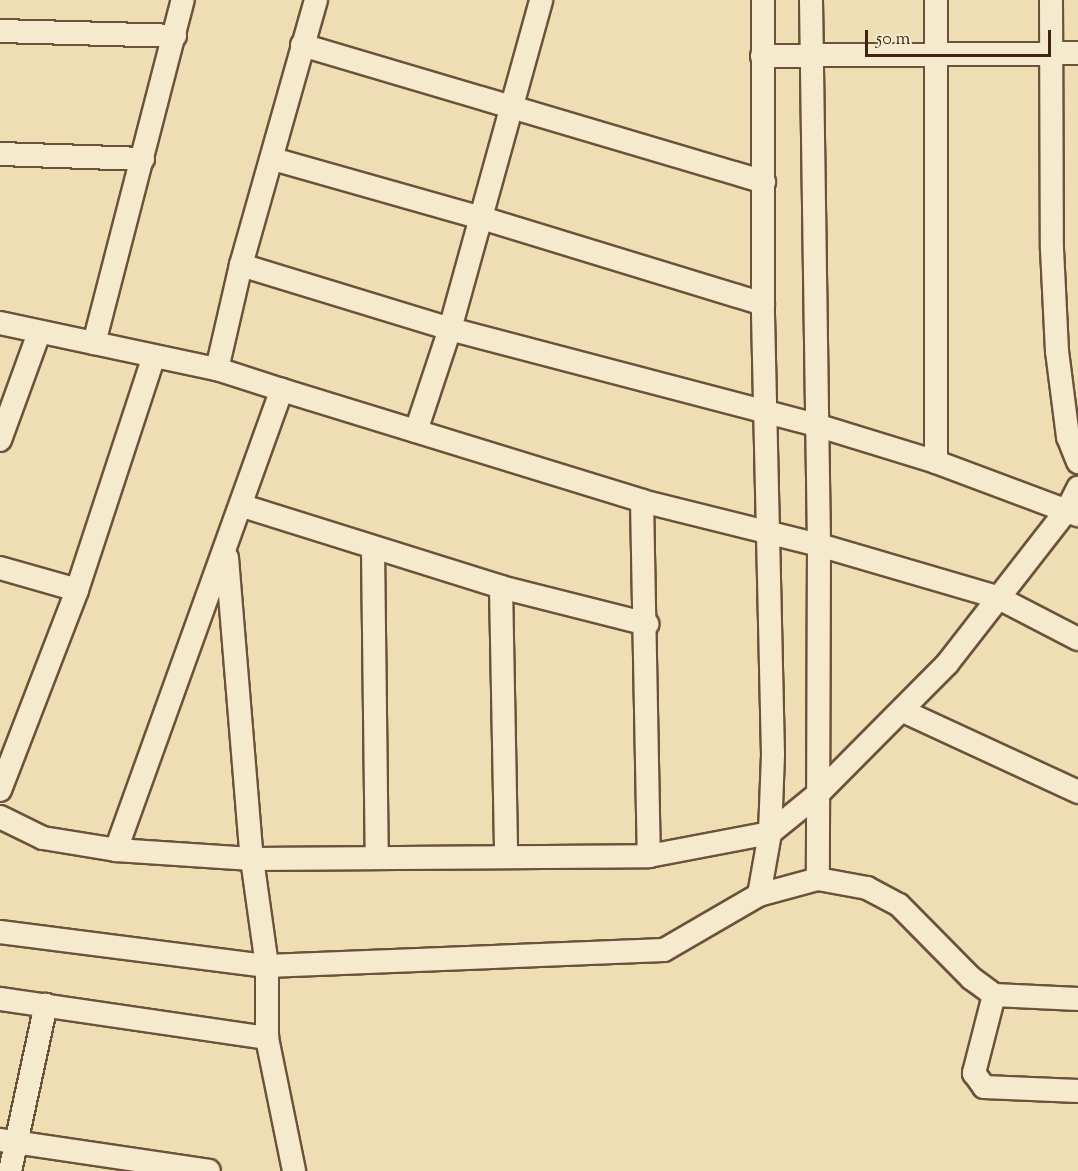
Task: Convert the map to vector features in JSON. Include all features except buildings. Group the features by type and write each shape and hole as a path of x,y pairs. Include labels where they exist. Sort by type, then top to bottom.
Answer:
{"street":[{"path":"94,343 183,0"},
{"path":"217,369 242,265 316,0"},
{"path":"416,431 450,329 513,108 541,0"},
{"path":"759,895 770,833 773,755 770,532 763,304 762,0"},
{"path":"811,0 819,545 818,879"},
{"path":"936,0 933,54 936,462"},
{"path":"1051,0 1050,53 1058,351 1068,437 1078,462"},
{"path":"0,31 175,36"},
{"path":"302,45 764,182"},
{"path":"762,56 1078,53"},
{"path":"0,154 143,159"},
{"path":"273,159 482,218 763,304"},
{"path":"242,265 450,329 816,425 936,462 1073,513"},
{"path":"0,323 217,369 642,501 819,545 997,597 1078,639"},
{"path":"2,440 39,333"},
{"path":"0,790 77,590 154,356"},
{"path":"116,850 243,506 282,390"},
{"path":"0,817 43,838 116,850 252,859 506,855 649,856 770,833 818,794 903,711 947,664 997,597 1073,513 1078,488"},
{"path":"642,501 647,624 649,856"},
{"path":"243,506 373,549 501,587 647,624"},
{"path":"373,549 377,858"},
{"path":"226,550 252,859 267,966 267,1038 294,1171"},
{"path":"0,568 77,590"},
{"path":"501,587 506,855"},
{"path":"903,711 1078,792"},
{"path":"0,932 267,966 664,950 759,895 818,879 867,888 899,905 971,978 994,995 1078,999"},
{"path":"994,995 978,1055 977,1080 984,1087 1004,1090 1078,1091"},
{"path":"0,999 267,1038"},
{"path":"10,1171 8,1141 46,1005"},
{"path":"8,1141 209,1171"}]}
